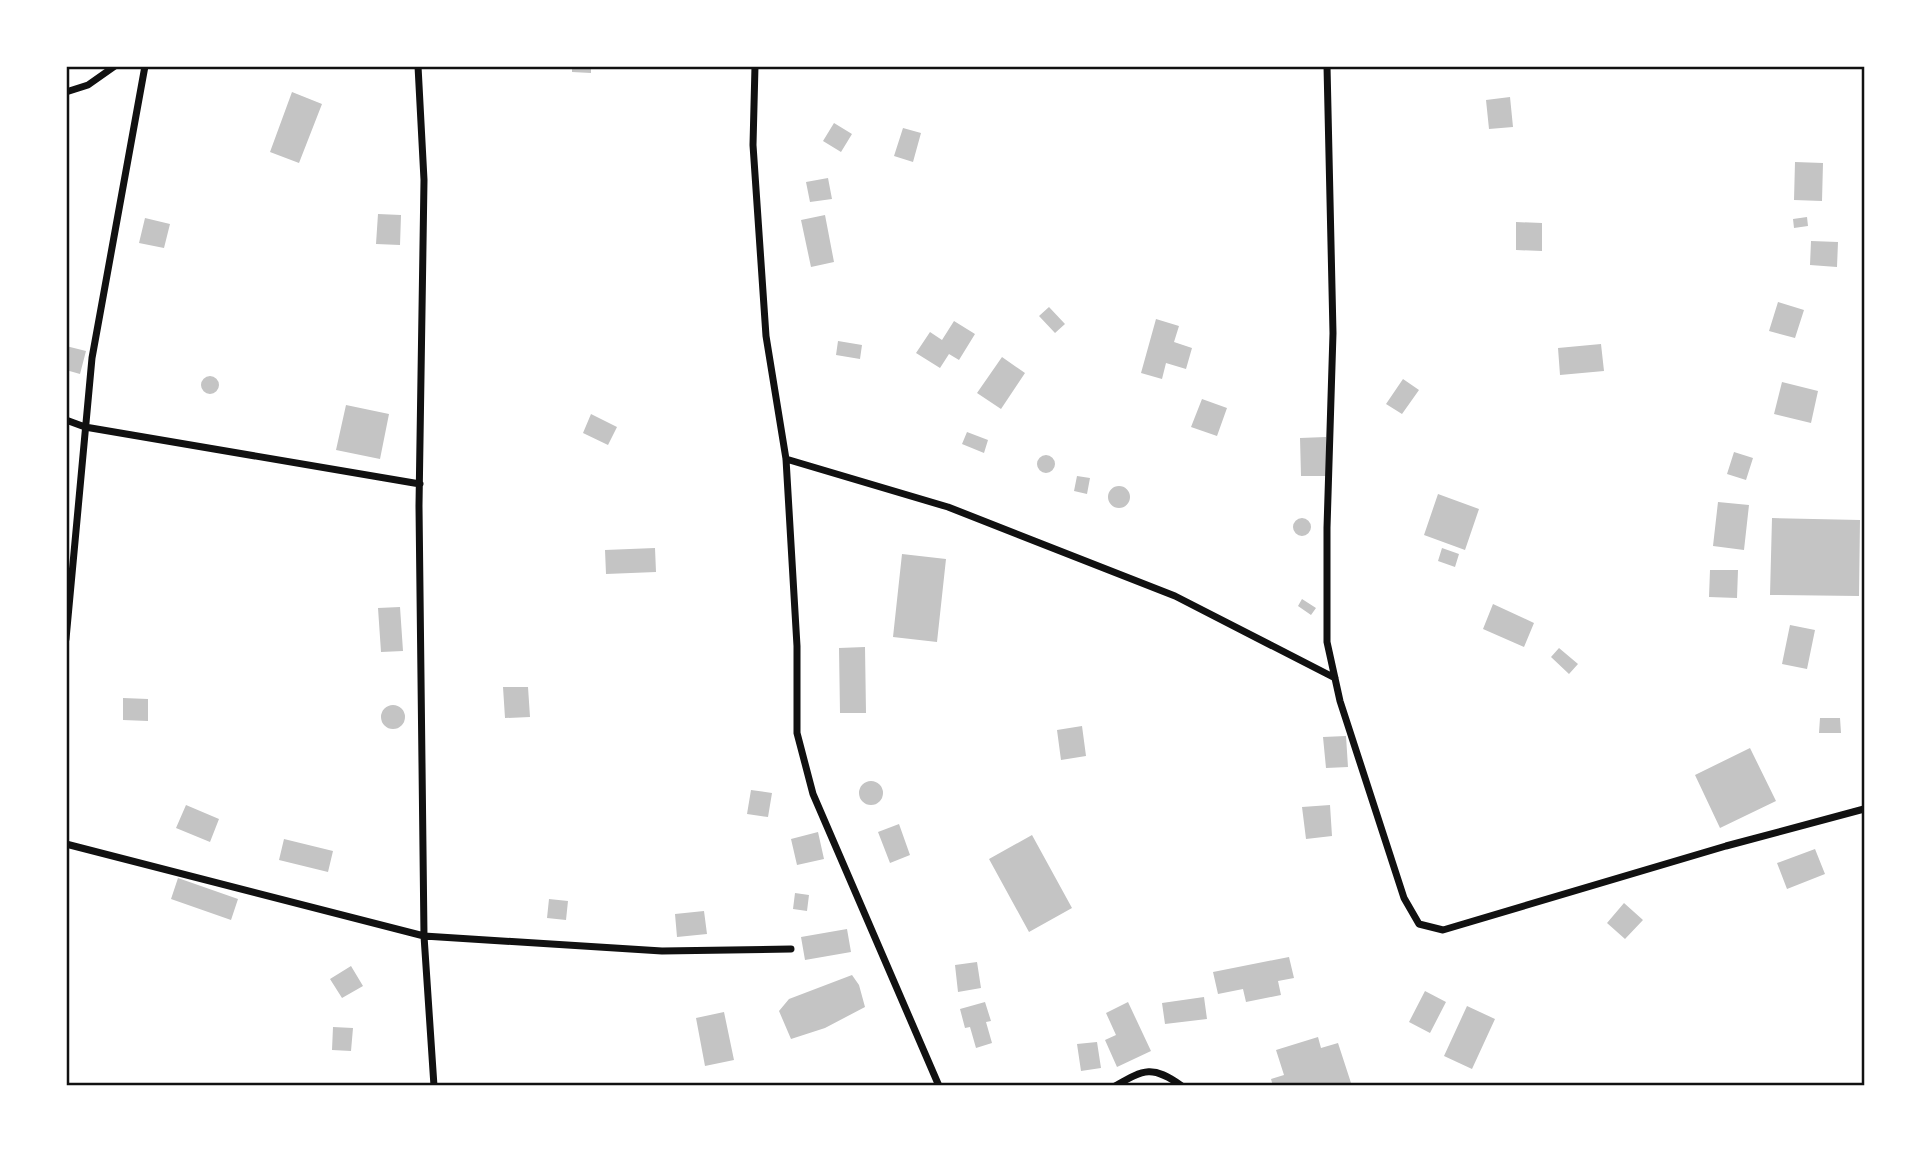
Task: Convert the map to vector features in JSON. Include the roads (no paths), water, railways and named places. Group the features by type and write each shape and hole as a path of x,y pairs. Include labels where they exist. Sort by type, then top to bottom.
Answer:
{"street":[{"path":"66,92 88,85 115,66"},
{"path":"66,639 92,358 145,66"},
{"path":"418,66 424,180 419,484 424,936 434,1086"},
{"path":"755,66 753,145 766,336 786,458 797,646 797,733 813,794 939,1086"},
{"path":"1327,66 1333,333 1327,528 1327,642 1340,701 1404,898 1419,923 1443,930 1726,846 1864,809"},
{"path":"66,420 85,426 419,484"},
{"path":"786,458 948,507 1175,596 1335,678"},
{"path":"66,844 424,936 662,951 791,949"},
{"path":"1115,1086 1135,1074 1153,1070 1169,1076 1182,1086"}]}
